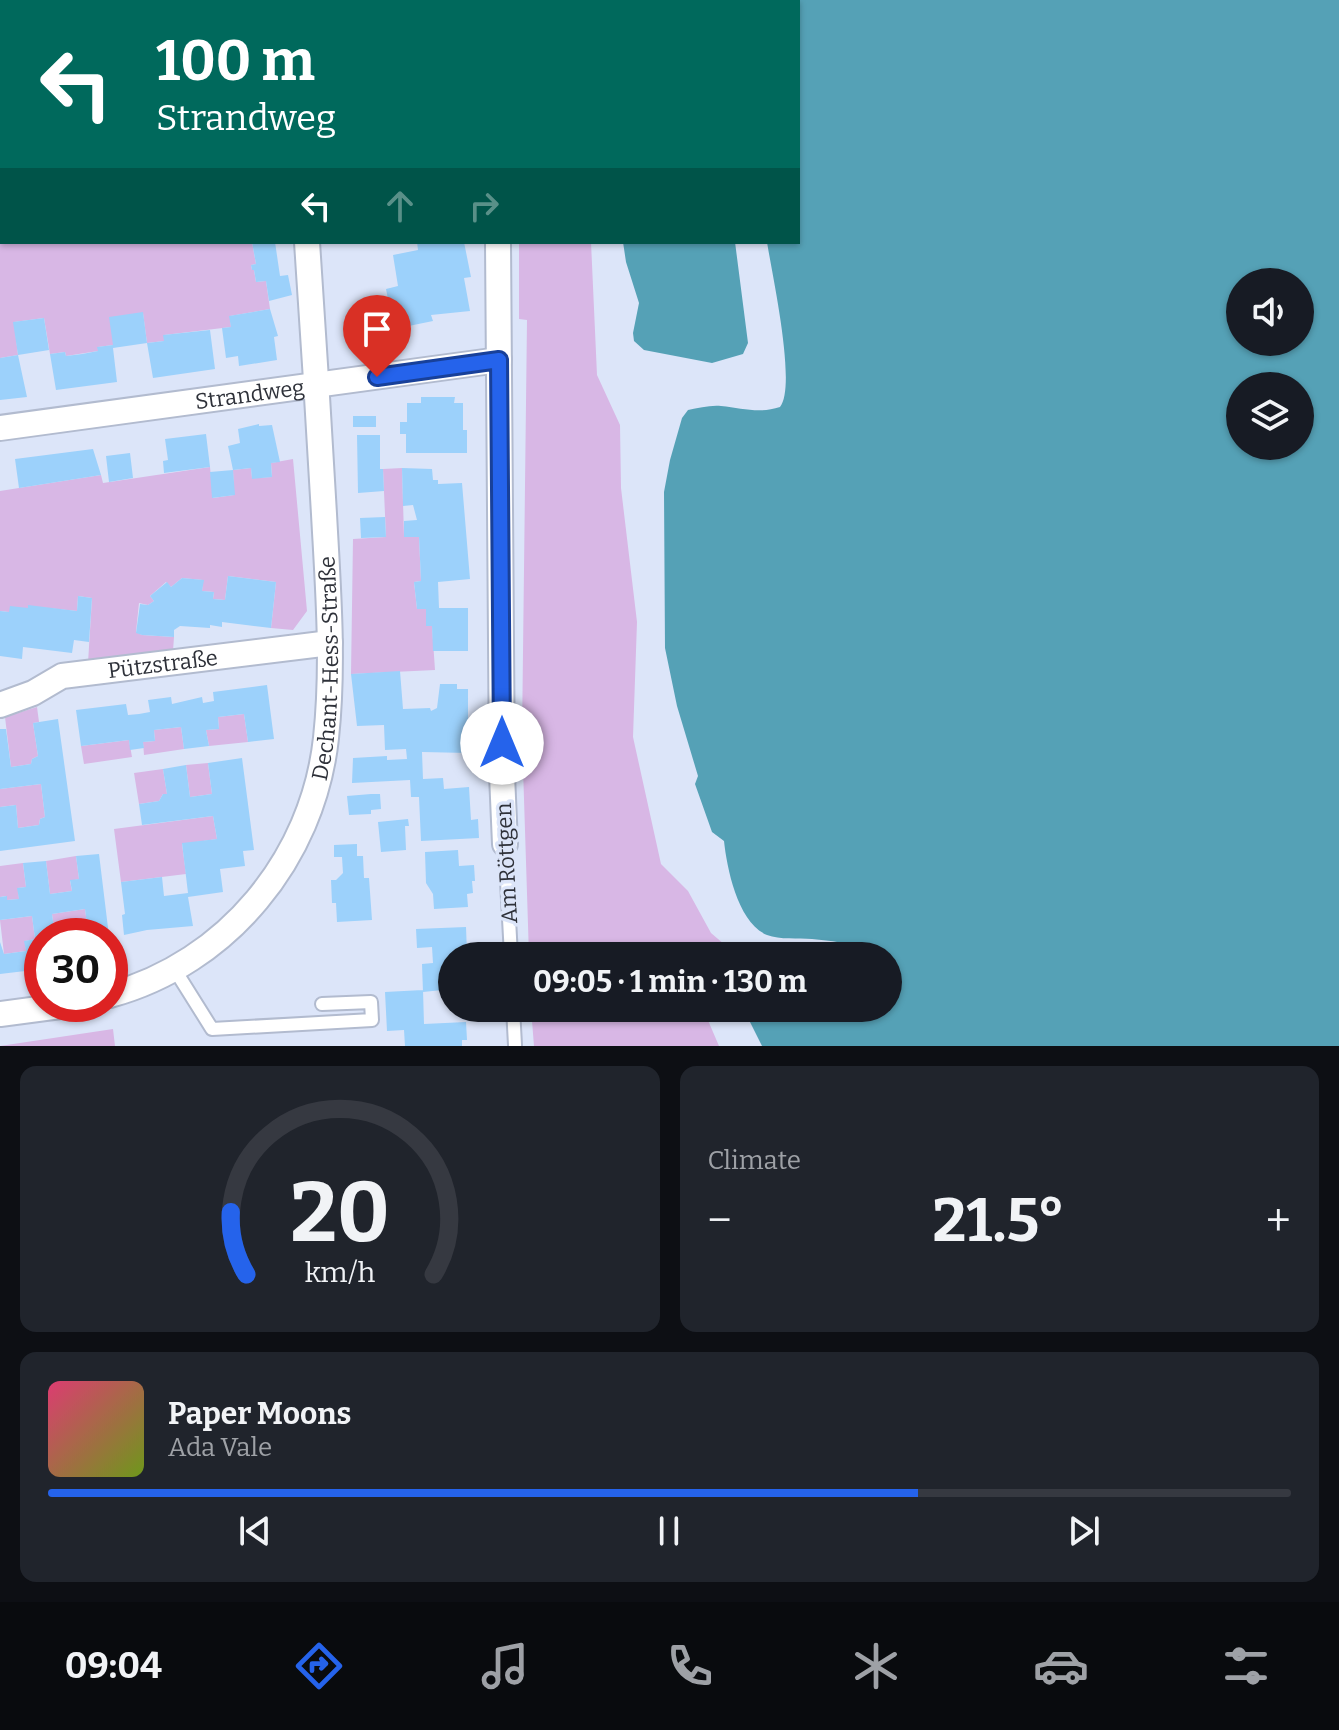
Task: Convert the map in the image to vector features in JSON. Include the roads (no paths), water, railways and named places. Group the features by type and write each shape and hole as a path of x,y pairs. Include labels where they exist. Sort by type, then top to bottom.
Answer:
{"street":[{"name":"Dechant-Hess-Straße","path":"128,989 175,970 225,935 250,910 291,849 317,782 326,740 330,643 307,244"},
{"name":"Am Röttgen","path":"498,244 505,844"},
{"name":"Strandweg","path":"0,428 499,360"},
{"name":"Pützstraße","path":"0,705 33,693 62,676 330,643"},
{"path":"0,1014 24,1011"}],"lane":[{"name":"Am Röttgen","path":"505,844 510,942"},
{"path":"175,970 212,1029 372,1020 371,1002 322,1004"},
{"path":"514,1022 515,1045"}],"water":[{"path":"800,0 1339,0 1339,1046 762,1046 750,1022 902,1022 902,942 837,942 772,937 757,929 748,919 731,880 724,841 712,832 695,784 698,776 677,706 665,648 664,492 682,418 688,410 709,406 758,410 780,407 785,395 785,354 767,244 800,244"},
{"path":"623,244 735,244 748,343 743,354 712,363 644,350 634,341 639,303"}]}
